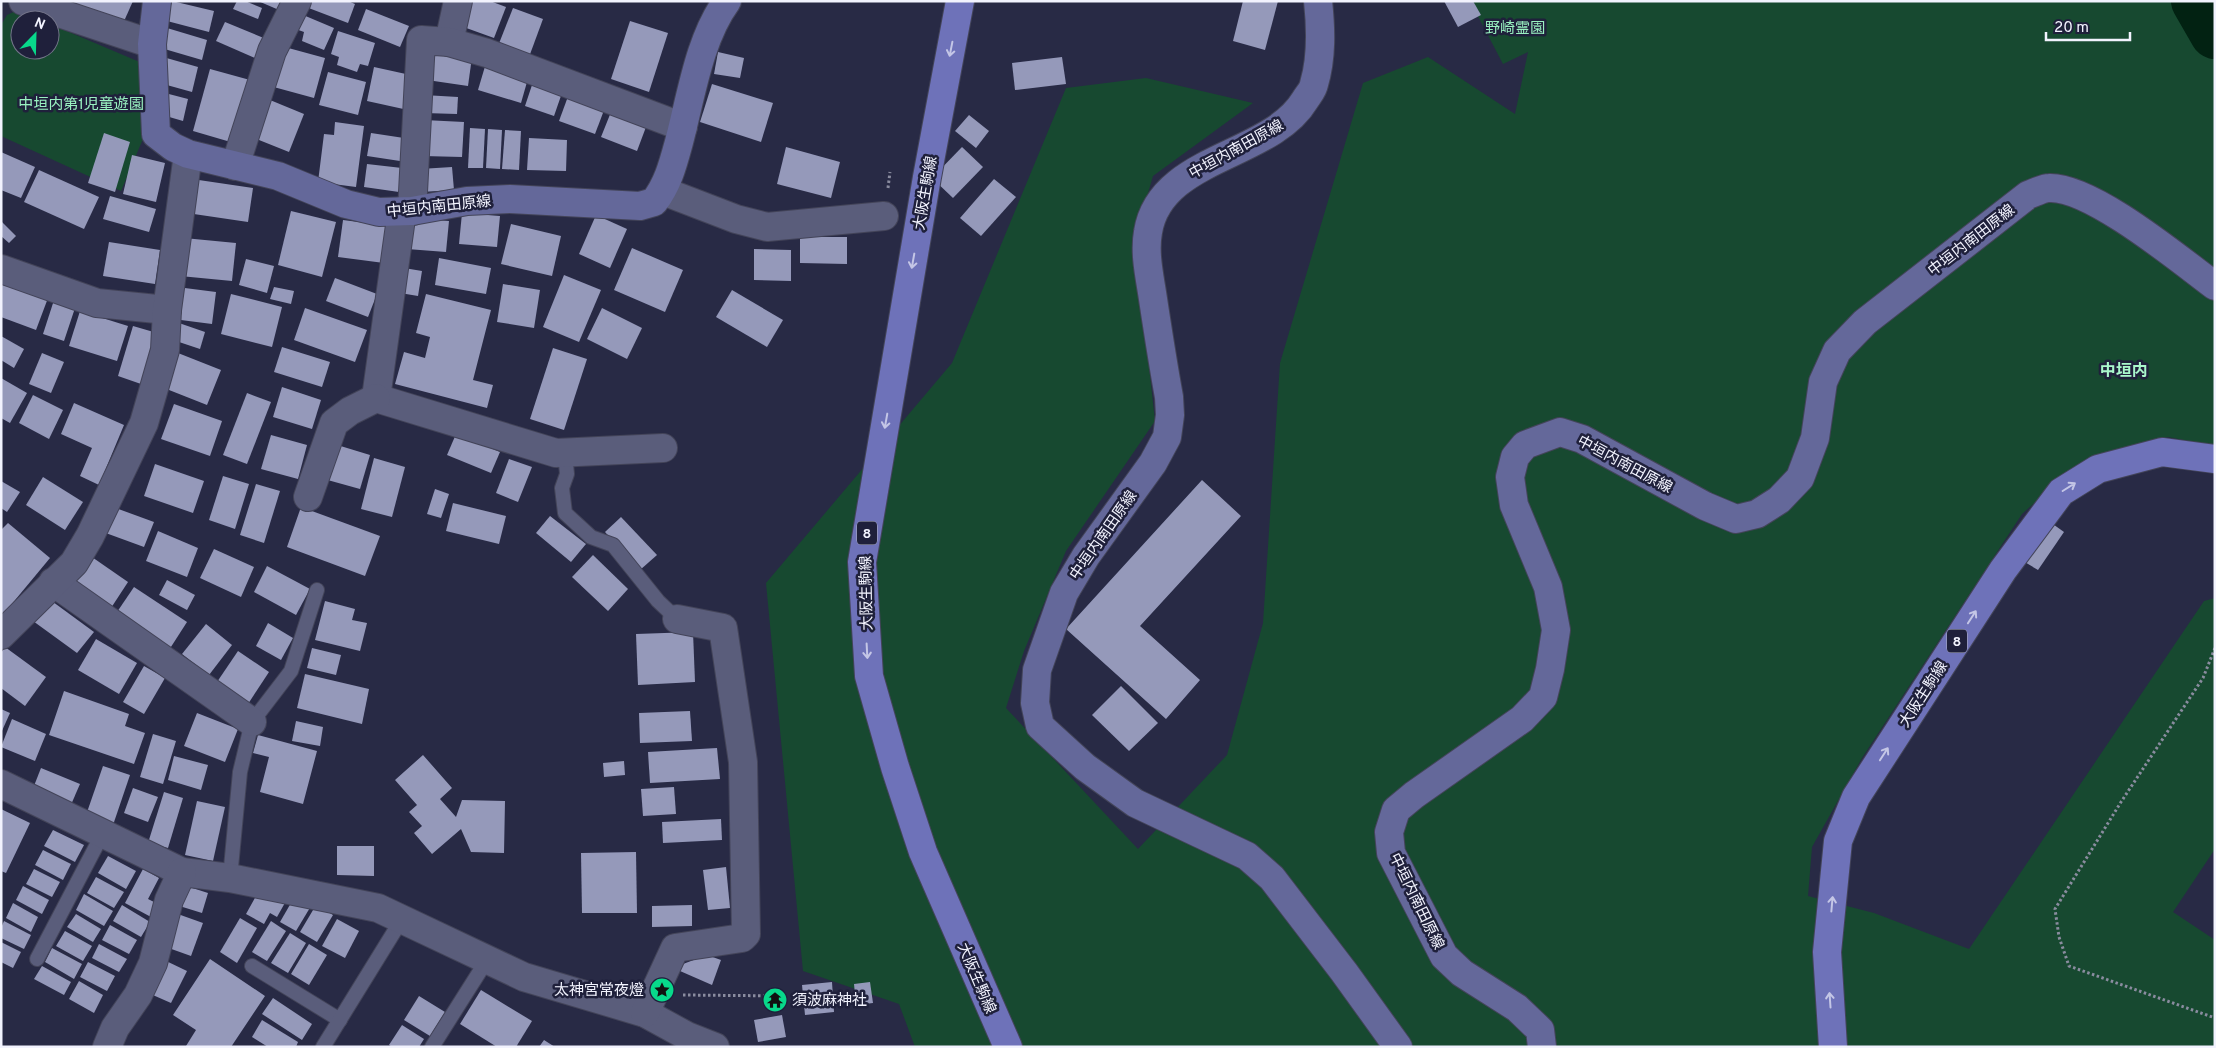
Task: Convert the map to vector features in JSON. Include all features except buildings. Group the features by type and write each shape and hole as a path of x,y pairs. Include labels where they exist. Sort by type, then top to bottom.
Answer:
{"main road":[{"name":"中垣内南田原線","path":"157,1 152,44 156,134 173,147 188,154 278,176 346,204 379,212 407,211 467,201 510,199 640,206 654,202 663,191"},
{"path":"663,191 670,176 703,51 714,17 727,1"},
{"name":"大阪生駒線","path":"960,1 927,177 862,562 869,676 895,767 924,852 1002,1041"},
{"name":"中垣内南田原線","path":"1318,1 1321,33 1314,86 1297,113 1276,130 1183,178 1158,205 1148,231 1148,263 1169,397 1170,415 1167,437 1153,463 1086,556 1064,593 1037,670 1035,703 1040,726 1092,772 1135,803 1247,856 1272,878 1344,972 1398,1047"},
{"name":"中垣内南田原線","path":"1542,1047 1540,1030 1518,1008 1462,973 1444,956 1391,854 1389,832 1396,810 1414,795 1522,719 1543,697 1550,669 1556,630 1548,587 1514,505 1510,477 1514,458 1525,445 1560,432 1582,439 1705,506 1736,519 1757,514 1779,500 1800,478 1814,438 1823,382 1837,351 1865,322 2020,201 2028,195 2049,187 2073,191 2138,228 2215,286"},
{"name":"大阪生駒線","path":"1833,1047 1827,952 1838,841 1856,797 2003,570 2061,492 2098,469 2162,452 2215,459"}],"street":[{"path":"23,1 152,44"},
{"path":"235,166 272,51 297,1"},
{"path":"449,42 458,1"},
{"path":"376,398 407,211 421,40 449,42 488,53 683,127"},
{"path":"1,635 74,563 90,536 144,423 166,350 167,310 188,154"},
{"path":"663,191 736,219 767,227 884,216"},
{"path":"1,269 98,303 167,310"},
{"path":"308,497 334,423 376,398 556,453 662,448"},
{"path":"53,582 252,722"},
{"path":"649,1004 675,948 742,938 746,934 742,762 723,628 677,619"},
{"path":"1,784 182,872 230,878 378,908 524,977 649,1004 684,1041 715,1047"},
{"path":"107,1047 115,1028 138,995 153,963 169,900 182,872"}],"lane":[{"path":"556,453 566,464 567,474 562,488 565,513 591,537 613,545 658,601 677,619"},
{"path":"230,878 240,772 252,722 291,671 317,590"},
{"path":"37,959 103,833"},
{"path":"323,1047 402,920"},
{"path":"432,1047 487,960"},
{"path":"252,966 340,1020"}],"path":[{"path":"2215,648 2203,678 2121,802 2055,909 2059,937 2069,966 2215,1018"},
{"path":"649,1004 788,996"}],"green space":[{"name":"野崎霊園","path":"1470,1 2215,1 2215,446 2168,437 2073,468 2022,514 1862,758 1812,847 1808,896 1874,913 1969,949 2204,601 2215,598 2215,849 2173,912 2215,940 2215,1047 915,1047 899,1004 803,971 766,583 952,363 1066,88 1146,78 1253,103 1153,176 1135,238 1155,421 1066,551 1024,651 1006,708 1138,849 1227,755 1263,623 1280,363 1363,83 1428,57 1515,114 1528,52 1503,64"},
{"name":"中垣内第1児童遊園","path":"10,14 10,60 60,60 60,28 142,63 148,127 121,191 1,136 1,25 7,15"}],"waterway":[{"path":"2196,1 2215,34"}],"place":[{"name":"太神宮常夜燈","path":"662,990"},
{"name":"須波麻神社","path":"775,1000"}],"district":[{"name":"中垣内","path":"2124,370"}]}
